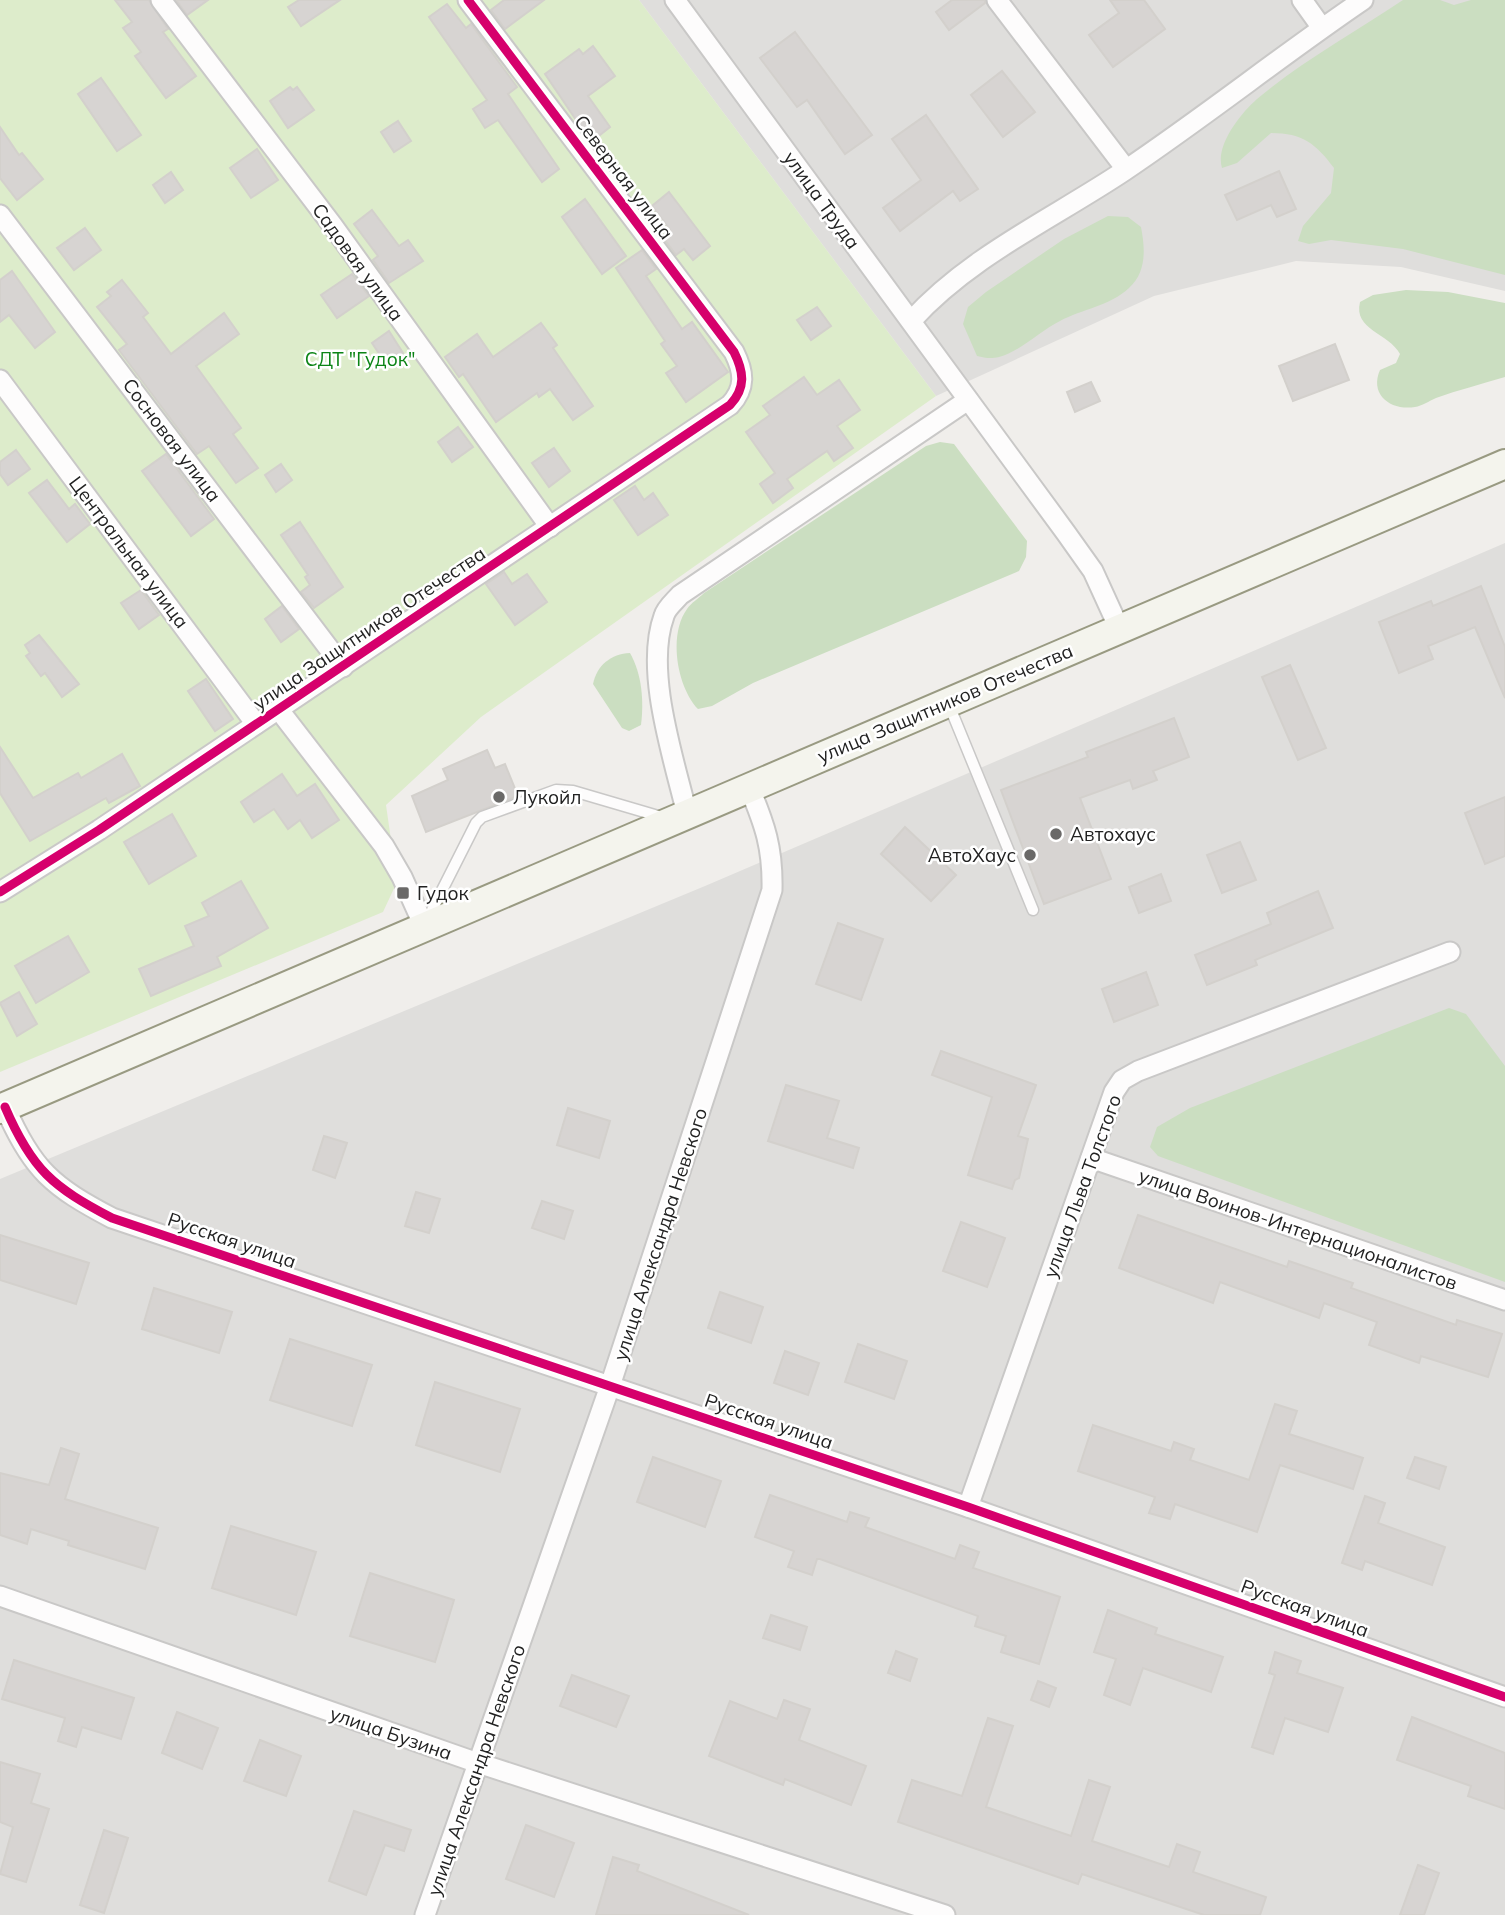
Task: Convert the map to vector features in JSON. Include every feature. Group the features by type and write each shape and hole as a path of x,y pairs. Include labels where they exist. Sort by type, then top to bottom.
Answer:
{"main road":[{"name":"улица Защитников Отечества","path":"3,1108 1505,464"}],"street":[{"name":"Садовая улица","path":"161,0 333,226 550,527"},
{"name":"Северная улица","path":"468,0 734,352 742,366 743,380"},
{"name":"улица Труда","path":"675,0 1093,571 1119,628"},
{"path":"998,0 1126,169"},
{"path":"1302,0 1322,28"},
{"path":"911,321 930,299 977,263 1126,169 1363,0"},
{"name":"Сосновая улица","path":"0,215 342,667"},
{"name":"Центральная улица","path":"0,380 256,724"},
{"name":"улица Защитников Отечества","path":"0,892 279,710 730,405 739,395 743,380"},
{"path":"680,817 660,685 657,643 664,613 680,595 968,400"},
{"path":"279,710 384,846 402,877 424,926"},
{"name":"улица Александра Невского","path":"425,1915 610,1386 772,890 773,854 766,828 749,787"},
{"name":"улица Льва Толстого","path":"968,1507 1114,1092 1122,1080 1138,1071 1450,952"},
{"name":"Русская улица","path":"3,1108 33,1162 61,1189 112,1218 968,1507 1505,1697"},
{"name":"улица Воинов-Интернационалистов","path":"1091,1158 1505,1300"},
{"name":"улица Бузина","path":"0,1595 478,1763 945,1915"}],"lane":[{"path":"947,701 1033,911"},
{"path":"424,926 475,823 482,817 556,790 573,791 680,817"}],"shaded area":[{"path":"639,0 1505,0 1505,291 1401,267 1296,261 1154,296 936,396"},
{"path":"1505,543 1505,1915 0,1915 0,1179 705,886"}],"green space":[{"name":"СДТ \"Гудок\"","path":"0,0 639,0 936,396 481,717 386,805 397,882 383,912 0,1072"},
{"path":"1403,0 1440,0 1454,5 1471,0 1505,0 1505,275 1403,249 1331,240 1309,244 1298,241 1303,226 1331,193 1334,168 1315,146 1300,138 1271,133 1237,163 1222,168 1222,150 1226,140 1243,113 1257,99 1310,60"},
{"path":"1108,216 1128,217 1141,227 1144,251 1142,267 1135,282 1113,299 1060,321 1007,354 993,358 977,356 963,324 968,307 1064,239"},
{"path":"1406,290 1448,292 1505,303 1505,377 1444,395 1415,407 1390,404 1384,399 1377,387 1380,370 1396,363 1400,354 1362,319 1360,302 1373,295"},
{"path":"940,442 954,444 1027,541 1026,557 1019,571 753,683 712,706 698,709 685,688 678,660 678,632 689,607 704,593 926,446"},
{"path":"630,653 640,679 642,707 641,725 629,731 622,728 593,684 601,666 611,658"},
{"path":"1449,1008 1466,1014 1505,1066 1505,1282 1158,1156 1150,1147 1157,1127 1190,1108"}],"building":[{"path":"115,0 149,0 168,29 163,32 196,76 166,98 135,56 141,52 123,28 132,22"},
{"path":"176,0 208,0 187,15"},
{"path":"299,0 340,0 301,26 288,7"},
{"path":"504,0 544,0 505,29 491,10"},
{"path":"952,0 985,0 985,3 949,30 936,12"},
{"path":"1110,0 1144,0 1165,29 1113,67 1089,35 1119,13"},
{"path":"447,4 466,28 471,24 517,87 508,94 559,169 542,182 498,120 485,128 473,109 487,100 429,17"},
{"path":"795,32 872,135 845,154 807,100 797,107 760,58"},
{"path":"593,46 615,76 588,96 610,127 591,142 545,74 579,49 583,54"},
{"path":"1002,71 1035,112 1003,137 971,95"},
{"path":"101,78 141,135 117,151 78,94"},
{"path":"290,87 293,90 297,87 314,110 288,128 270,101"},
{"path":"926,115 978,189 960,201 953,191 900,231 883,208 921,180 892,139"},
{"path":"398,121 411,141 394,152 381,132"},
{"path":"0,127 19,155 22,153 43,179 17,200 0,178"},
{"path":"257,149 278,180 251,198 230,168"},
{"path":"1279,171 1296,209 1277,217 1271,205 1237,220 1225,195"},
{"path":"171,172 183,190 165,203 153,185"},
{"path":"669,192 710,246 693,260 684,249 676,255 662,236 670,230 652,206"},
{"path":"585,199 626,256 602,274 562,217"},
{"path":"372,210 399,246 408,240 423,261 389,283 373,260 378,256 354,224"},
{"path":"85,228 101,250 74,270 57,248"},
{"path":"642,250 656,269 646,276 682,329 692,322 728,372 686,402 666,373 677,366 661,344 665,341 616,268"},
{"path":"12,271 55,332 35,348 9,315 0,322 0,280"},
{"path":"352,274 369,296 337,318 321,295"},
{"path":"122,280 148,313 143,317 171,354 224,313 239,334 196,366 241,428 233,434 258,468 236,483 209,446 197,454 119,350 127,344 97,307 111,296 107,292"},
{"path":"817,307 831,326 811,340 797,320"},
{"path":"541,323 557,345 553,348 593,406 573,420 550,389 539,397 537,393 496,422 463,374 459,377 445,357 477,334 493,357"},
{"path":"389,331 403,353 386,364 372,343"},
{"path":"1335,344 1349,380 1293,401 1279,366"},
{"path":"804,377 817,395 839,380 860,410 837,426 853,448 834,461 827,451 787,479 793,488 773,503 760,484 775,473 746,432 770,415 763,406"},
{"path":"1091,382 1100,401 1075,412 1067,392"},
{"path":"458,427 473,447 452,462 438,442"},
{"path":"554,448 570,471 549,487 532,463"},
{"path":"16,450 30,469 8,485 0,474 0,462"},
{"path":"166,454 214,519 191,536 142,471"},
{"path":"281,464 292,480 276,492 265,475"},
{"path":"47,480 69,509 75,504 90,524 67,542 29,493"},
{"path":"635,486 644,500 653,493 668,515 638,535 614,500"},
{"path":"300,522 343,587 314,608 301,592 310,585 305,577 308,575 281,535"},
{"path":"504,572 512,584 527,574 547,602 515,625 486,584"},
{"path":"1481,586 1505,647 1505,698 1475,627 1428,646 1433,659 1399,673 1379,622 1431,601 1433,606"},
{"path":"141,590 159,615 139,629 121,603"},
{"path":"282,606 299,629 281,642 265,619"},
{"path":"39,635 79,684 62,697 45,673 41,676 26,656 30,653 25,645"},
{"path":"1290,665 1326,748 1298,760 1262,677"},
{"path":"206,679 233,719 215,731 188,691"},
{"name":"Автохаус","path":"1174,718 1189,757 1153,771 1157,780 1133,789 1130,780 1080,798 1111,879 1044,904 1001,790 1088,757 1086,752"},
{"path":"0,747 33,798 78,773 81,778 122,754 140,786 109,803 106,798 30,841 0,793"},
{"path":"487,750 495,768 505,764 518,796 426,832 412,796 448,780 443,769"},
{"path":"282,774 297,796 315,784 339,820 312,838 300,820 288,829 274,809 254,822 241,802"},
{"path":"1505,797 1505,856 1485,864 1465,813"},
{"path":"172,814 196,856 149,884 124,842"},
{"path":"905,827 956,875 931,901 881,854"},
{"path":"1240,842 1256,880 1222,893 1207,855"},
{"path":"1161,874 1171,901 1139,913 1129,887"},
{"path":"241,881 268,928 217,957 221,966 151,996 139,969 194,946 185,926 209,916 202,903"},
{"path":"1318,891 1333,928 1255,960 1257,965 1207,985 1195,955 1271,924 1267,913"},
{"path":"838,923 883,939 861,1000 816,984"},
{"path":"68,936 89,972 36,1003 15,966"},
{"path":"1146,972 1158,1005 1114,1022 1102,989"},
{"path":"19,992 37,1024 17,1036 0,1003"},
{"path":"941,1051 1036,1085 1018,1136 1028,1139 1019,1178 1015,1180 1012,1189 968,1175 992,1097 932,1075"},
{"path":"786,1085 839,1101 827,1138 859,1148 853,1168 768,1141"},
{"path":"568,1108 610,1121 599,1158 557,1145"},
{"path":"324,1136 347,1143 335,1178 313,1170"},
{"path":"416,1192 440,1199 429,1233 405,1226"},
{"path":"542,1201 573,1211 564,1239 532,1228"},
{"path":"1138,1215 1287,1267 1289,1261 1353,1283 1351,1288 1456,1325 1457,1320 1502,1334 1488,1377 1421,1356 1419,1363 1369,1345 1377,1322 1324,1303 1319,1318 1220,1282 1213,1303 1119,1268"},
{"path":"961,1222 1005,1238 987,1287 943,1271"},
{"path":"0,1235 89,1263 76,1304 0,1280"},
{"path":"154,1288 232,1312 219,1353 142,1329"},
{"path":"720,1292 763,1307 751,1343 708,1328"},
{"path":"290,1339 372,1365 352,1426 270,1400"},
{"path":"858,1344 907,1361 894,1399 845,1382"},
{"path":"785,1351 819,1363 808,1395 774,1383"},
{"path":"435,1382 520,1409 500,1472 416,1445"},
{"path":"1275,1404 1297,1411 1289,1434 1363,1458 1353,1489 1280,1465 1257,1532 1175,1504 1170,1519 1149,1513 1155,1497 1078,1471 1093,1425 1171,1451 1174,1442 1194,1449 1190,1460 1249,1480"},
{"path":"61,1448 79,1454 65,1499 158,1528 145,1569 68,1545 69,1541 31,1529 27,1544 0,1535 0,1473 49,1485"},
{"path":"653,1457 721,1481 705,1527 637,1502"},
{"path":"1415,1457 1446,1467 1439,1489 1407,1478"},
{"path":"770,1495 847,1522 850,1512 869,1518 865,1527 955,1559 960,1545 979,1552 973,1568 1060,1597 1039,1664 1001,1652 1006,1636 975,1626 978,1616 820,1559 817,1559 812,1575 788,1567 794,1551 755,1537"},
{"path":"1365,1496 1385,1503 1378,1523 1445,1547 1432,1585 1365,1561 1362,1570 1342,1563"},
{"path":"231,1526 316,1552 296,1615 212,1588"},
{"path":"370,1573 454,1600 435,1662 350,1636"},
{"path":"1108,1610 1157,1628 1155,1634 1223,1657 1211,1692 1143,1668 1130,1705 1104,1695 1116,1659 1094,1652"},
{"path":"771,1615 807,1627 800,1650 763,1638"},
{"path":"896,1651 917,1659 910,1681 888,1673"},
{"path":"1275,1652 1301,1661 1297,1673 1343,1688 1328,1732 1285,1718 1273,1754 1252,1747 1275,1675 1269,1673"},
{"path":"14,1660 134,1698 121,1739 82,1727 76,1747 58,1741 65,1718 2,1699"},
{"path":"572,1675 629,1696 616,1727 560,1706"},
{"path":"1038,1681 1056,1688 1049,1707 1031,1700"},
{"path":"784,1700 810,1709 799,1740 866,1766 851,1805 785,1779 783,1785 709,1756 730,1701 777,1719"},
{"path":"177,1712 218,1728 202,1769 162,1753"},
{"path":"1412,1717 1505,1753 1505,1809 1468,1796 1471,1786 1397,1760"},
{"path":"988,1718 1013,1726 986,1807 1071,1836 1089,1780 1110,1787 1092,1841 1169,1867 1177,1844 1200,1852 1193,1872 1266,1897 1260,1915 1204,1915 1082,1874 1078,1884 898,1822 912,1780 962,1796"},
{"path":"260,1740 301,1756 286,1796 244,1781"},
{"path":"0,1762 40,1774 31,1803 49,1809 26,1882 0,1874 13,1827 0,1822"},
{"path":"354,1811 411,1830 404,1851 385,1845 366,1895 329,1881"},
{"path":"526,1825 574,1843 554,1897 506,1879"},
{"path":"104,1830 128,1838 104,1913 80,1905"},
{"path":"613,1857 639,1865 637,1871 749,1915 596,1915"},
{"path":"1418,1865 1439,1873 1424,1915 1400,1915"}],"cycle path":[{"path":"0,892 99,830 730,405 739,392 742,380 734,352 468,0"},
{"path":"5,1107 25,1147 46,1174 59,1186 112,1218 968,1507 1505,1697"}],"place":[{"name":"Лукойл","path":"499,797"},
{"name":"Автохаус","path":"1056,834"},
{"name":"АвтоХаус","path":"1030,855"},
{"name":"Гудок","path":"403,893"}]}
